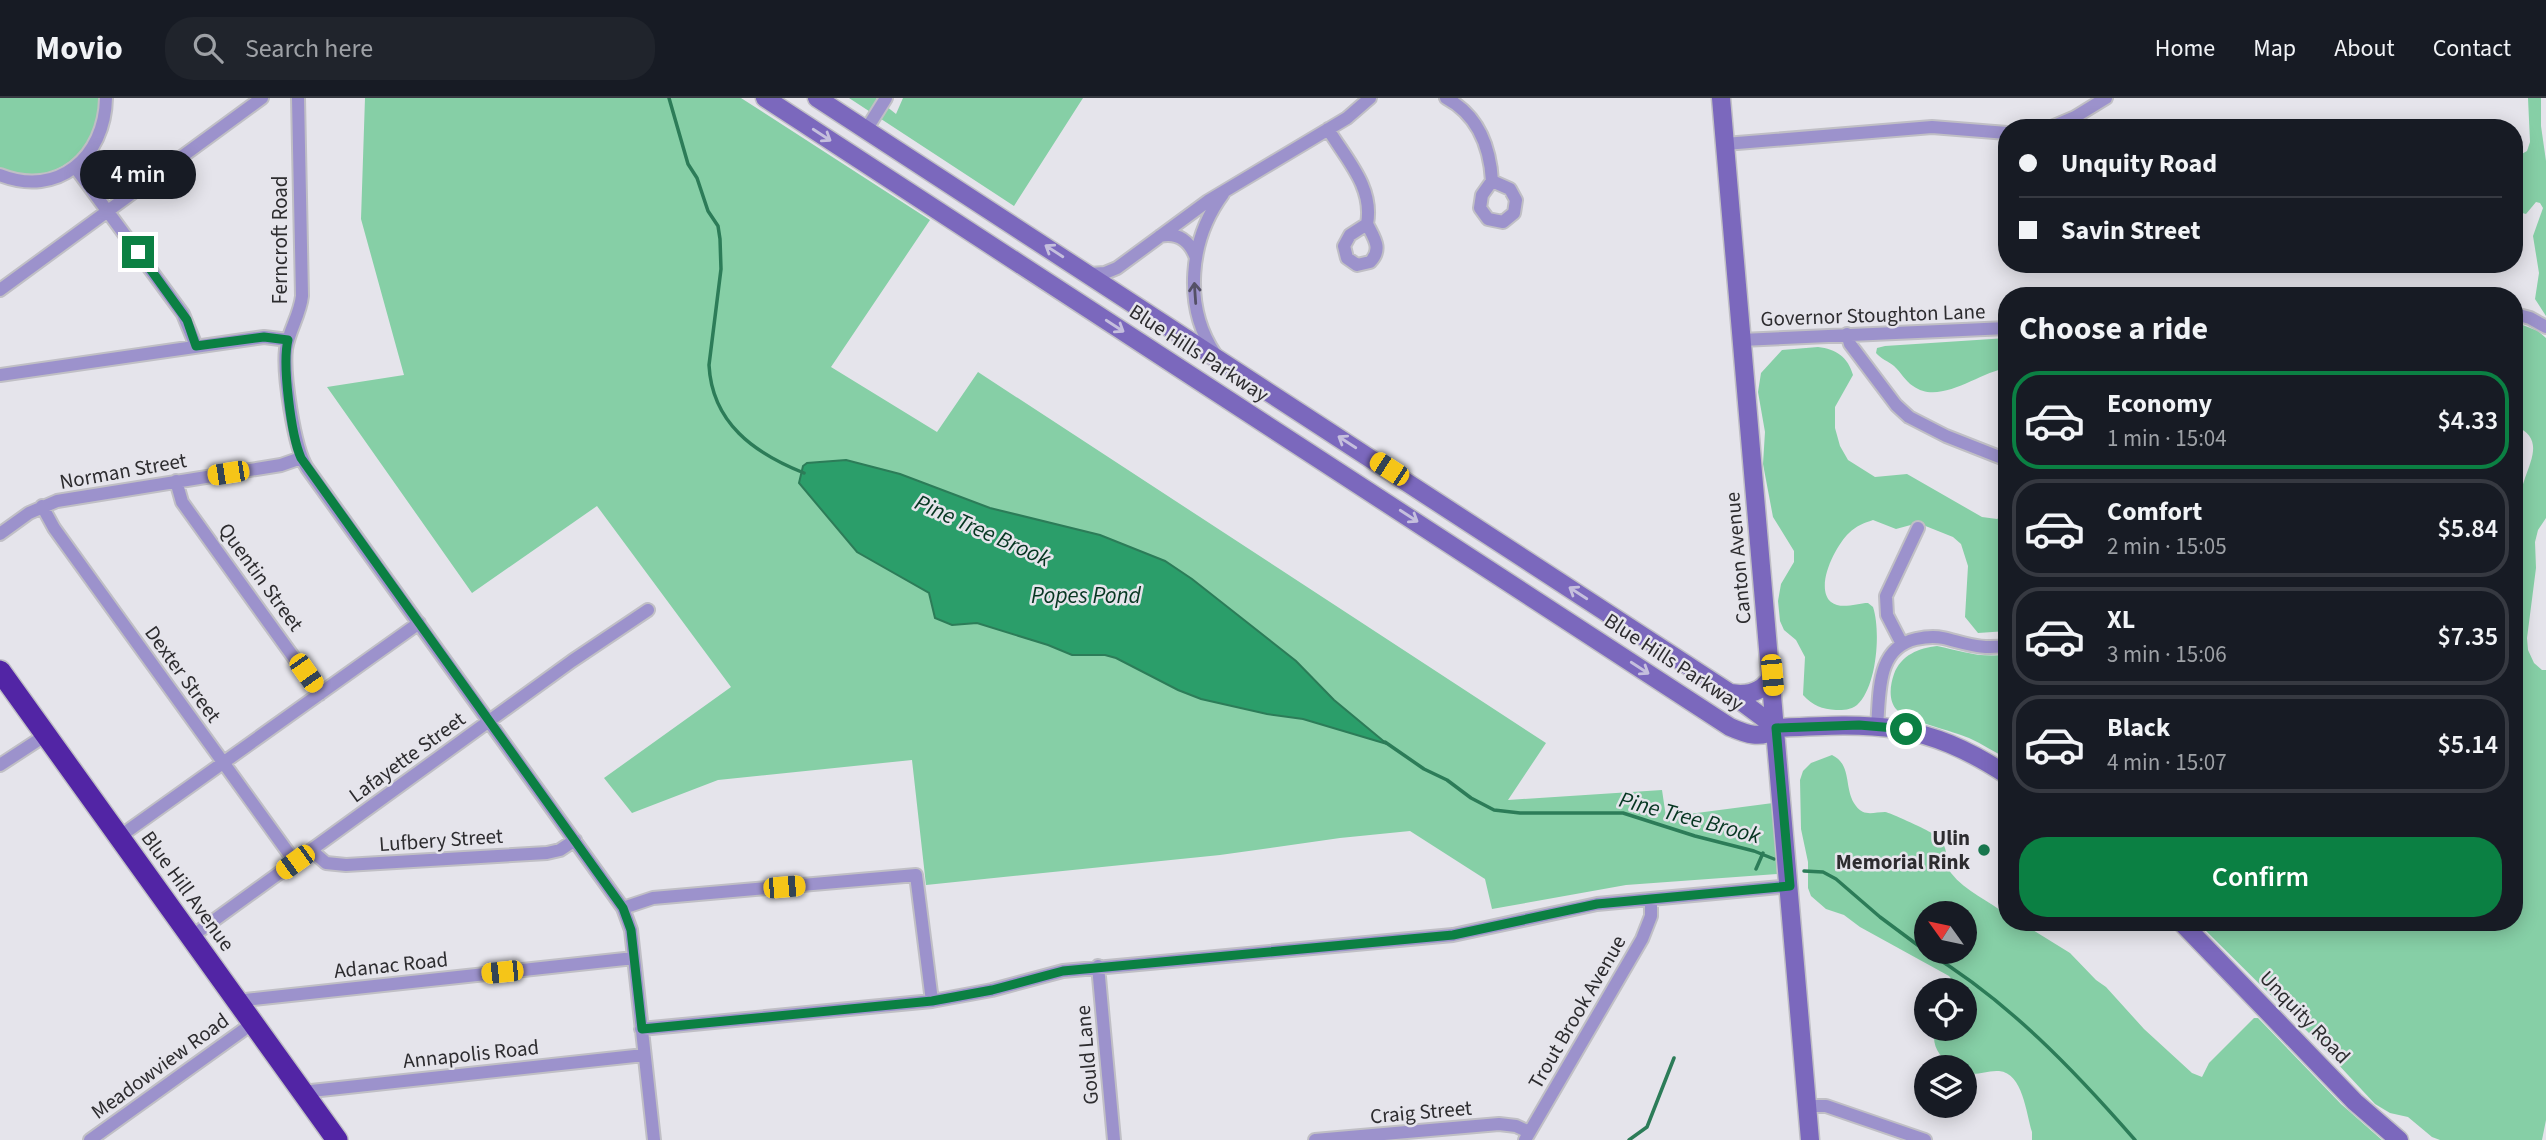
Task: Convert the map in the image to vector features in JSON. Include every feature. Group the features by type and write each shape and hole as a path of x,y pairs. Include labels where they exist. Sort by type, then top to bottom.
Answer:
{"highway":[{"name":"Blue Hill Avenue","path":"0,671 337,1140"}],"main road":[{"name":"Blue Hills Parkway","path":"765,98 1721,721 1739,731 1757,736 1776,728 1730,693 1298,409 817,98"},
{"name":"Canton Avenue","path":"1721,98 1810,1140"},
{"path":"1283,434 1298,409"},
{"path":"1730,693 1747,694 1757,691 1772,675"},
{"path":"1721,721 1732,717 1737,710 1736,701 1730,693"},
{"path":"1776,728 1877,726 1913,731 1940,739 1998,769"},
{"name":"Unquity Road","path":"2190,931 2355,1102 2399,1140"}],"street":[{"path":"0,175 25,181 40,180 62,175 75,167 92,150 100,135 106,98"},
{"path":"0,290 262,98"},
{"name":"Ferncroft Road","path":"298,98 302,286 298,317 286,352 287,377 301,458"},
{"path":"866,130 886,98"},
{"path":"1089,274 1105,273 1117,268 1227,188 1354,113 1370,98"},
{"path":"1446,98 1464,111 1482,134 1489,156 1492,181"},
{"path":"2070,119 2106,98"},
{"path":"1725,144 1933,127 1998,132"},
{"path":"1328,129 1366,192 1369,205 1367,224"},
{"path":"75,167 187,320 196,346"},
{"path":"1216,357 1205,338 1197,315 1194,286 1196,258 1207,220 1227,188"},
{"path":"1160,236 1171,234 1181,237 1192,248 1196,258"},
{"path":"2523,316 2546,327"},
{"name":"Governor Stoughton Lane","path":"1741,340 1998,328"},
{"path":"1847,334 1850,344 1904,414 1924,426 1998,456"},
{"path":"0,375 264,337 288,340"},
{"path":"301,458 623,908 629,923 634,958 654,1140"},
{"name":"Norman Street","path":"0,534 43,506 93,494 281,465 301,458"},
{"name":"Quentin Street","path":"176,481 182,502 320,694"},
{"name":"Dexter Street","path":"43,506 54,528 295,862"},
{"path":"1902,644 1888,620 1886,602 1891,583 1918,528"},
{"name":"Lafayette Street","path":"191,937 489,721 648,610"},
{"path":"119,837 419,623"},
{"path":"1877,726 1883,670 1888,658 1902,644 1930,636 1982,647 1998,646"},
{"path":"0,765 46,735"},
{"name":"Lufbery Street","path":"311,850 326,863 346,865 547,853 560,850 575,840"},
{"path":"623,908 653,898 916,876 932,1001"},
{"path":"642,1029 932,1001 992,990 1054,972 1467,933 1575,908 1790,886"},
{"name":"Trout Brook Avenue","path":"1527,1136 1646,932 1651,916 1651,899"},
{"name":"Adanac Road","path":"236,1001 634,958"},
{"name":"Gould Lane","path":"1098,967 1114,1140"},
{"name":"Meadowview Road","path":"90,1140 253,1023"},
{"name":"Annapolis Road","path":"302,1091 644,1055"},
{"path":"1807,1106 1826,1107 1924,1140"},
{"name":"Craig Street","path":"1315,1140 1499,1124 1516,1126 1527,1136"}],"shaded area":[{"path":"0,98 99,98 97,118 91,135 69,162 55,170 20,174 0,168"},
{"path":"365,98 741,98 930,220 831,367 937,432 978,372 1546,743 1508,800 1662,790 1666,817 1773,803 1777,874 1626,885 1492,909 1485,879 1410,831 1220,855 926,885 912,760 718,780 632,813 604,778 731,687 597,506 472,593 327,387 404,375 361,219"},
{"path":"849,98 876,98 896,114 903,98 1083,98 1014,206"},
{"path":"2528,98 2541,98 2541,126 2546,161 2546,316 2535,299 2539,273 2533,236 2543,208 2536,202 2526,214 2523,213 2523,153 2527,151 2530,142"},
{"path":"2523,325 2538,331 2546,338 2546,518 2538,530 2535,542 2536,568 2527,638 2528,650 2534,663 2546,670 2546,1120 2542,1140 2440,1140 2432,1137 2408,1117 2390,1113 2375,1104 2309,1033 2206,931 2523,931 2523,484 2533,448 2532,441 2524,430"},
{"path":"1998,339 1998,370 1947,390 1924,391 1913,386 1894,366 1876,353 1877,348"},
{"path":"1818,347 1840,355 1848,363 1853,375 1835,407 1835,428 1840,446 1848,460 1875,477 1907,474 1982,517 1998,518 1998,632 1978,633 1965,617 1968,566 1961,544 1953,537 1918,523 1896,529 1873,520 1854,528 1844,539 1829,566 1826,595 1831,602 1839,606 1868,603 1873,607 1877,630 1876,658 1869,685 1864,697 1849,709 1831,710 1810,702 1803,695 1805,657 1796,640 1784,630 1780,621 1778,601 1781,584 1794,562 1794,551 1773,517 1763,464 1765,432 1758,392 1761,373 1782,350"},
{"path":"1937,646 1980,655 1998,655 1998,754 1969,738 1911,718 1894,706 1891,688 1897,667 1906,657"},
{"path":"1832,755 1839,759 1852,799 1859,809 1866,813 1888,813 1938,838 1945,848 1951,873 1970,891 1998,909 1998,931 2035,931 2070,953 2144,1029 2192,1073 2202,1077 2209,1063 2254,1018 2258,1018 2341,1104 2382,1140 2032,1140 2022,1095 2013,1079 2007,1073 1999,1071 1977,1073 1977,1055 1941,1055 1934,1041 1977,1041 1977,978 1951,978 1927,964 1978,964 1978,901 1914,901 1914,957 1860,927 1844,915 1826,909 1811,896 1808,888 1808,862 1801,829 1800,780 1803,771 1811,763"}],"water":[{"name":"Popes Pond","path":"846,460 900,474 990,508 1100,535 1165,561 1296,661 1334,700 1387,744 1303,719 1201,699 1116,658 1105,655 1072,655 977,623 952,625 935,618 929,593 857,552 799,483 803,466 807,463"}],"waterway":[{"name":"Pine Tree Brook","path":"669,98 688,164 697,178 708,211 718,226 721,269 709,365 718,404 727,419 753,445 768,456 804,473"},
{"name":"Pine Tree Brook","path":"1385,742 1424,769 1447,780 1471,798 1494,810 1520,813 1623,813 1774,859"},
{"path":"1756,869 1763,853"},
{"name":"Pine Tree Brook","path":"1804,871 1823,872 1836,879 1914,942"},
{"name":"Pine Tree Brook","path":"1945,964 1985,992 2038,1038 2135,1140"},
{"path":"1629,1140 1647,1127 1674,1058"}],"place":[{"name":"Ulin Memorial Rink","path":"1984,850"}],"route":[{"path":"138,252 187,320 196,346 264,337 288,340 287,377 297,448 301,458 623,908 631,930 642,1029 932,1001 992,990 1063,971 1453,935 1597,904 1790,886 1776,728 1859,725 1906,729"}]}
